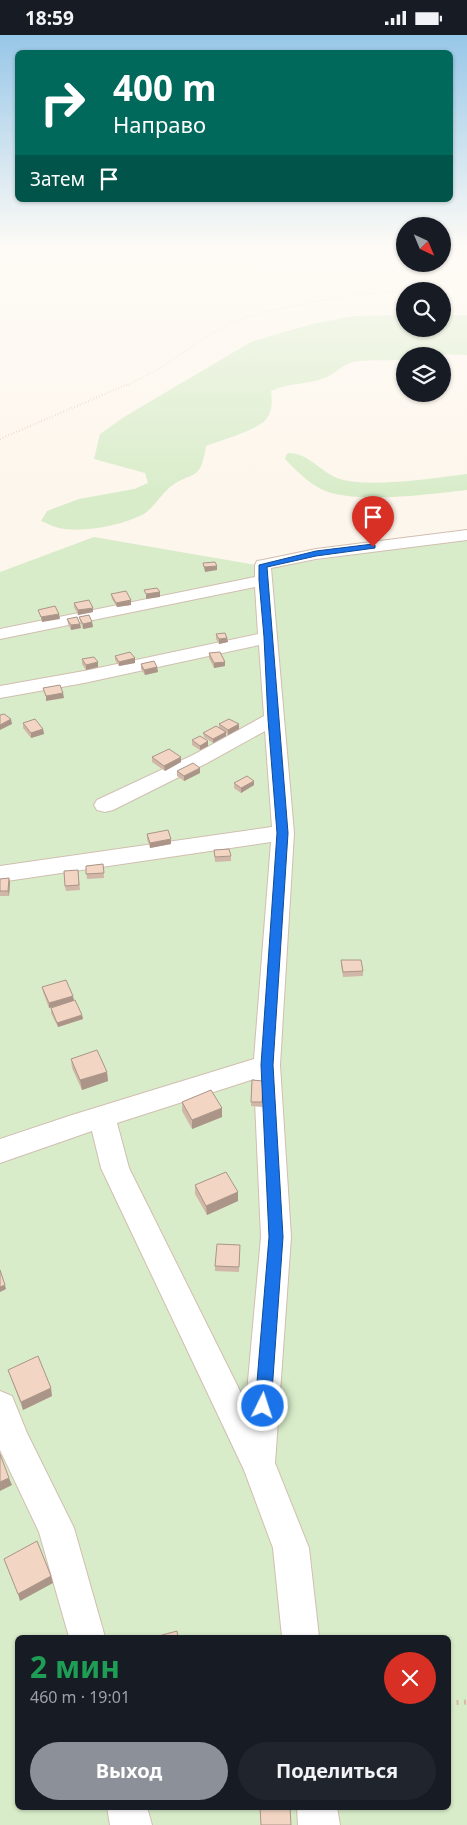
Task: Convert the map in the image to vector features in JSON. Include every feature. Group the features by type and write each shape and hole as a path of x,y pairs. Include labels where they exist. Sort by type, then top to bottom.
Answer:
{"street":[{"path":"258,1463 276,1237 267,1065 282,833 263,565 316,553 467,535"},
{"path":"0,634 263,580"},
{"path":"0,692 84,677 269,637"},
{"path":"105,805 200,759 273,719"},
{"path":"0,874 282,833"},
{"path":"0,1151 267,1065"},
{"path":"102,1117 115,1169 258,1463 291,1548 300,1635"},
{"path":"0,1407 14,1443 56,1528 86,1635"},
{"path":"128,1810 131,1825"},
{"path":"317,1810 319,1825"}],"path":[{"path":"0,439 135,381 159,369 219,330"},
{"path":"451,1703 467,1702"}],"green space":[{"path":"293,330 396,330 396,337 451,337 451,330 467,330 467,355 451,354 451,347 396,347 396,360 349,363 320,380 285,386 271,391 271,408 269,415 263,422 229,438 206,446 204,458 198,471 169,488 142,515 112,525 79,530 54,527 41,521 47,511 79,499 134,489 148,483 145,473 94,459 100,434 124,417 251,342"},
{"path":"289,453 303,456 333,476 352,482 420,480 467,474 467,490 392,497 335,494 321,489 302,475 285,459"},
{"path":"94,537 268,567 467,539 467,1825 0,1825 0,572"}],"building":[{"path":"215,562 217,566 204,567 203,563"},
{"path":"157,588 160,592 146,594 144,590"},
{"path":"126,591 131,600 116,603 111,594"},
{"path":"89,600 93,608 78,610 74,603"},
{"path":"55,606 59,614 41,617 38,610"},
{"path":"89,615 92,622 83,624 79,617"},
{"path":"77,617 80,624 71,625 67,619"},
{"path":"225,633 227,638 219,639 216,634"},
{"path":"130,652 135,658 119,662 115,656"},
{"path":"220,652 225,662 214,663 209,653"},
{"path":"94,657 98,662 86,665 82,659"},
{"path":"154,661 157,667 144,670 141,664"},
{"path":"60,685 63,693 46,696 43,688"},
{"path":"4,714 11,719 0,725 0,715"},
{"path":"35,719 43,729 31,733 23,723"},
{"path":"229,719 239,724 228,730 219,724"},
{"path":"216,726 226,732 213,739 203,733"},
{"path":"200,736 208,741 200,746 192,740"},
{"path":"169,749 181,757 164,766 152,757"},
{"path":"193,763 200,768 184,776 177,771"},
{"path":"247,776 254,781 241,788 234,783"},
{"path":"168,830 171,839 150,843 147,834"},
{"path":"229,849 231,856 215,857 214,850"},
{"path":"103,864 104,873 86,874 86,866"},
{"path":"78,870 79,885 65,886 64,871"},
{"path":"9,878 8,891 0,891 0,879"},
{"path":"341,960 361,960 363,971 343,972"},
{"path":"66,980 73,996 49,1003 42,987"},
{"path":"75,1000 82,1015 57,1023 51,1008"},
{"path":"97,1050 107,1072 80,1080 71,1059"},
{"path":"252,1080 263,1081 262,1102 251,1102"},
{"path":"211,1090 222,1108 192,1120 182,1102"},
{"path":"226,1172 238,1192 206,1206 195,1185"},
{"path":"217,1244 240,1245 239,1267 215,1266"},
{"path":"0,1270 5,1285 0,1287"},
{"path":"38,1356 51,1388 21,1402 8,1370"},
{"path":"0,1454 9,1478 0,1482"},
{"path":"37,1541 51,1576 18,1594 4,1559"},
{"path":"177,1631 178,1635 162,1635"},
{"path":"260,1810 290,1810 291,1825 261,1825"}],"route":[{"path":"263,1406 276,1237 267,1065 282,833 263,565 316,553 373,547"}]}
